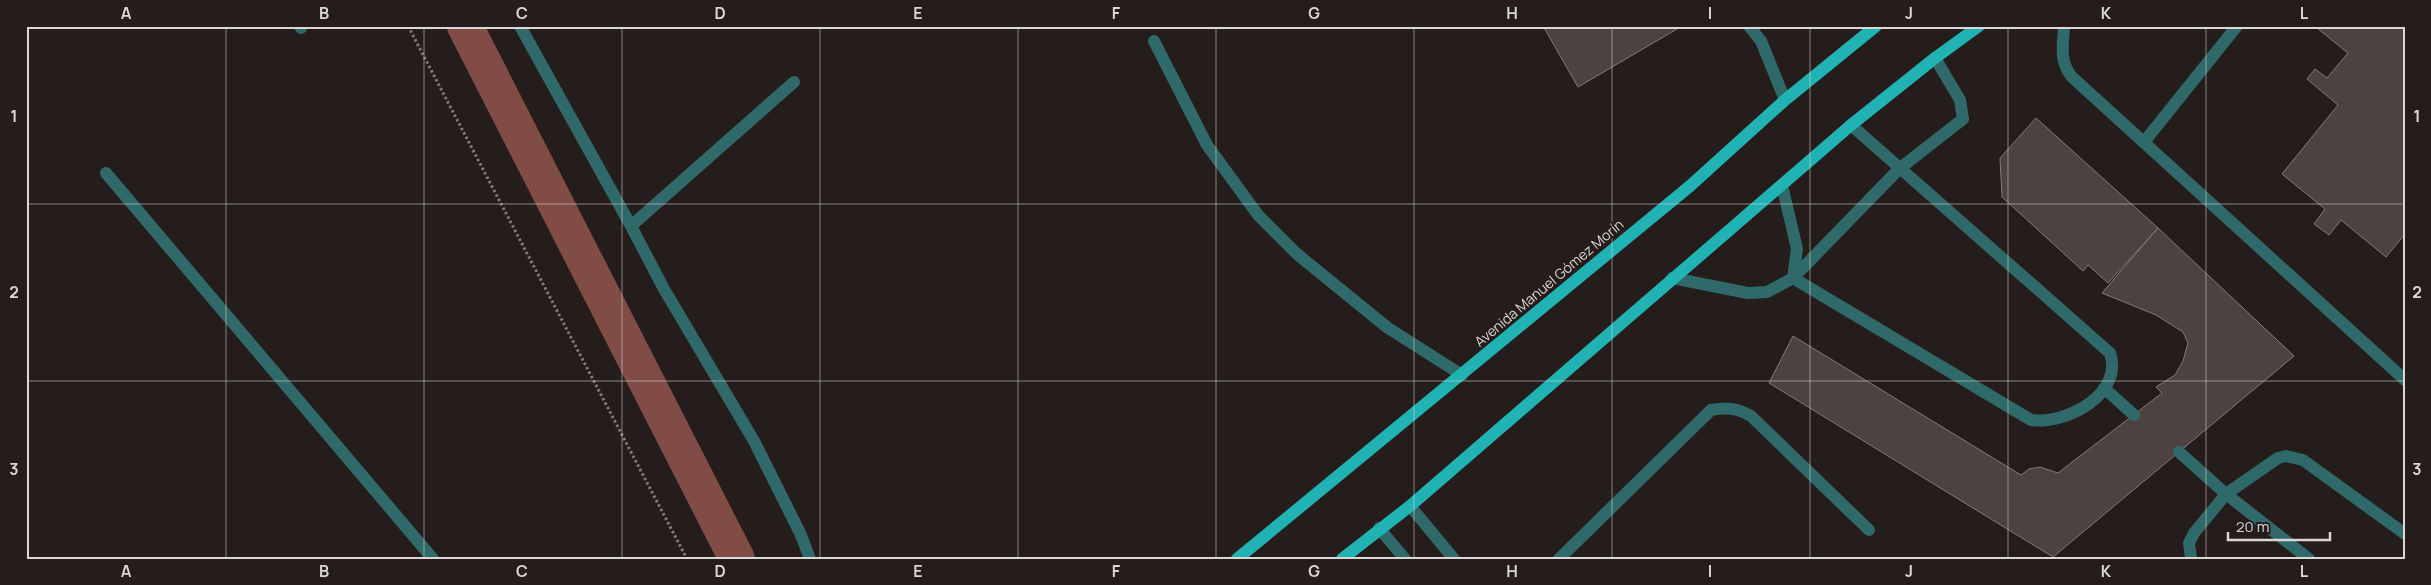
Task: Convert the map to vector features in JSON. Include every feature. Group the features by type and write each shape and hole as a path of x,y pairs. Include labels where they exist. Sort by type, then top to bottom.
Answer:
{"main road":[{"name":"Avenida Manuel Gómez Morín","path":"1237,559 1690,186 1786,100 1876,26"},
{"path":"1342,559 1379,528 1410,506 1851,125 1978,26"}],"lane":[{"path":"520,26 664,289 754,441 801,534 810,559"},
{"path":"1749,26 1761,41 1786,100"},
{"path":"2064,26 2062,57 2065,68 2405,380"},
{"path":"2144,142 2237,26"},
{"path":"1154,41 1207,145 1258,215 1297,254 1388,328 1462,375"},
{"path":"1672,278 1748,293 1767,292 1793,278 1899,169 1963,119 1960,100 1935,58"},
{"path":"631,226 794,82"},
{"path":"1793,278 1858,315 2031,420 2052,420 2084,408 2104,388 2112,376 2114,363 2110,353 1851,125"},
{"path":"106,173 434,559"},
{"path":"1782,185 1797,249 1793,278"},
{"path":"2104,388 2134,415"},
{"path":"1559,559 1711,410 1726,407 1741,410 1751,416 1869,530"},
{"path":"2179,452 2226,494 2309,559"},
{"path":"2191,559 2189,543 2194,533 2226,494 2278,458 2294,457 2303,460 2405,534"},
{"path":"1410,506 1454,559"},
{"path":"1379,528 1405,559"}],"path":[{"path":"408,26 687,559"}],"building":[{"path":"1543,26 1682,26 1578,87"},
{"path":"2318,26 2405,26 2405,234 2386,257 2341,220 2329,235 2314,224 2325,209 2282,174 2338,105 2307,79 2315,69 2327,78 2348,53 2317,28"},
{"path":"2036,118 2158,228 2108,283 2088,265 2083,271 2002,197 2000,158"},
{"path":"2158,228 2294,356 2053,557 1769,383 1793,336 2021,475 2029,469 2040,467 2058,473 2162,393 2156,387 2175,375 2183,361 2188,343 2183,332 2156,315 2102,293"}],"waterway":[{"path":"465,26 737,559"}]}
